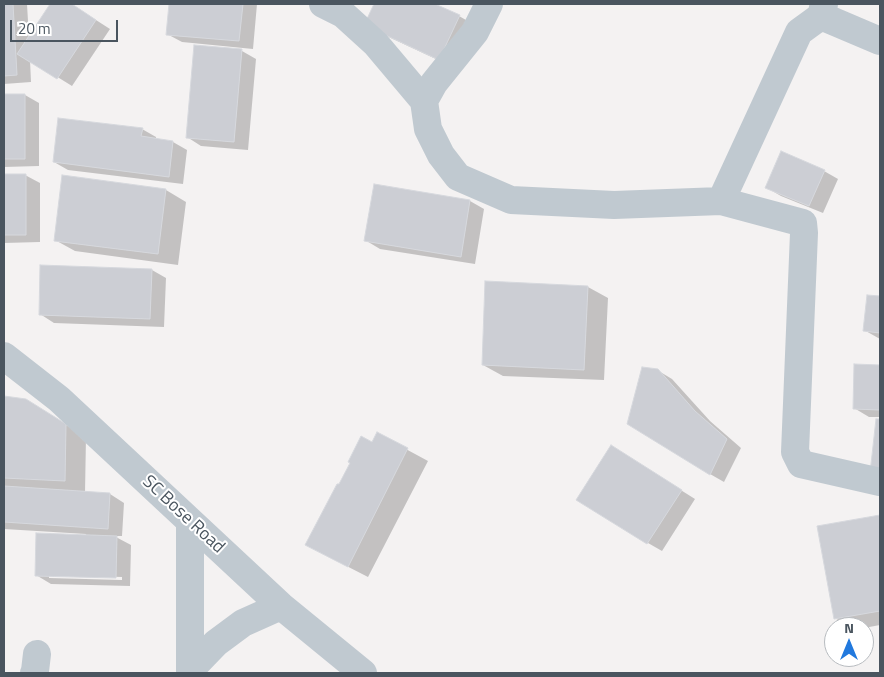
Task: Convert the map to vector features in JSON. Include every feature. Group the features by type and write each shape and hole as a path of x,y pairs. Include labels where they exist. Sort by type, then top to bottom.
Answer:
{"street":[{"path":"323,4 343,14 376,44 424,102 428,129 440,155 458,177 511,200 614,205 720,202 803,223 795,452 801,464 880,482"},
{"path":"424,102 434,82 475,32 489,4"},
{"path":"720,202 799,32 822,10 880,41"},
{"name":"SC Bose Road","path":"4,356 59,398 281,606 363,673"},
{"path":"190,522 190,671"},
{"path":"190,671 216,643 243,623 281,606"}],"building":[{"path":"4,4 13,4 17,75 4,76"},
{"path":"50,4 72,4 96,20 57,79 17,54"},
{"path":"169,4 243,4 239,41 166,35"},
{"path":"374,4 435,4 460,15 439,60 364,25"},
{"path":"194,45 242,49 234,142 186,138"},
{"path":"4,94 25,94 25,159 4,159"},
{"path":"58,118 143,128 141,136 173,141 169,177 53,162"},
{"path":"781,151 825,170 809,206 765,188"},
{"path":"4,174 26,174 26,235 4,235"},
{"path":"62,175 166,189 158,254 54,241"},
{"path":"374,184 470,200 461,257 364,241"},
{"path":"40,265 152,269 150,319 39,315"},
{"path":"485,281 588,286 584,370 482,365"},
{"path":"867,295 880,296 880,333 863,331"},
{"path":"854,364 880,365 880,410 853,409"},
{"path":"642,367 658,369 695,411 727,439 710,475 627,424"},
{"path":"4,396 26,399 66,424 65,481 4,478"},
{"path":"876,419 880,419 880,474 870,473"},
{"path":"377,432 408,448 348,567 305,545 350,463 348,462 361,436 372,442"},
{"path":"611,445 682,490 647,544 576,500"},
{"path":"4,486 110,493 108,529 4,522"},
{"path":"880,515 880,611 846,617 834,617 817,526"},
{"path":"36,533 117,536 116,578 35,576"}]}
